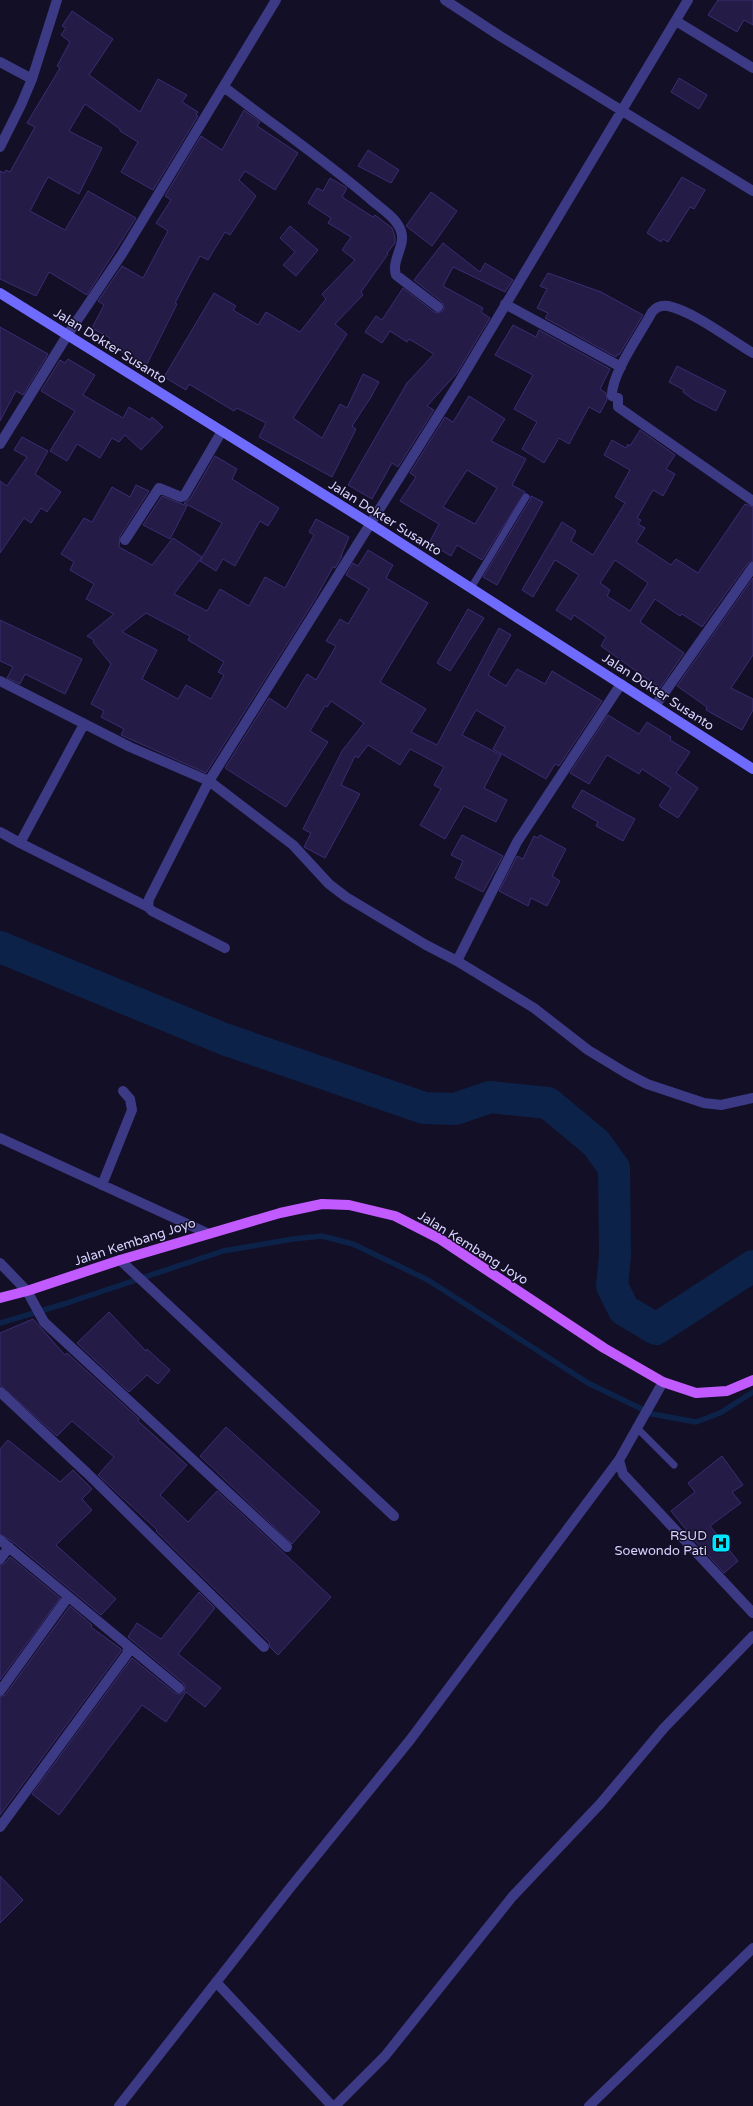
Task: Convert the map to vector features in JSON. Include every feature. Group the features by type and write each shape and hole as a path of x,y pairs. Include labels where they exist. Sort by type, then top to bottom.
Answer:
{"main road":[{"name":"Jalan Dokter Susanto","path":"0,293 371,524 753,768"},
{"name":"Jalan Kembang Joyo","path":"0,1298 27,1291 207,1233 280,1213 322,1204 349,1205 395,1216 440,1240 604,1348 662,1382 696,1393 727,1391 753,1380"}],"street":[{"path":"0,147 32,79 57,0"},
{"path":"0,444 68,334 122,254 276,0"},
{"path":"445,0 621,112 753,191"},
{"path":"148,907 149,899 209,781 458,384 688,0"},
{"path":"676,20 753,68"},
{"path":"0,62 32,79"},
{"path":"224,87 344,177 396,221 401,232 402,241 394,267 396,275 438,307"},
{"path":"505,304 621,367"},
{"path":"753,353 696,318 668,306 656,307 621,367 612,391 612,396 618,398 618,407 753,502"},
{"path":"124,540 159,488 182,497 184,496 222,431"},
{"path":"655,706 753,567"},
{"path":"0,681 130,747 209,781 293,845 329,884 346,896 426,945 458,961 534,1008 588,1050 647,1084 704,1103 720,1105 753,1098"},
{"path":"458,961 517,842 621,684"},
{"path":"20,843 84,724"},
{"path":"0,832 225,948"},
{"path":"102,1185 132,1110 130,1099 123,1091"},
{"path":"0,1138 207,1233"},
{"path":"120,1260 394,1516"},
{"path":"0,1263 27,1291 44,1322 287,1546"},
{"path":"119,2106 216,1982 410,1740 619,1460 662,1382"},
{"path":"0,1392 92,1478 264,1647"},
{"path":"619,1460 623,1474 753,1613"},
{"path":"0,1540 178,1688"},
{"path":"0,1559 8,1547"},
{"path":"0,1691 68,1597"},
{"path":"216,1982 333,2106 385,2056 512,1897 601,1803 664,1728 753,1636"},
{"path":"0,1827 127,1654 128,1650 126,1644"},
{"path":"589,2106 753,1948"}],"lane":[{"path":"471,588 526,497"},
{"path":"638,1428 674,1465"}],"building":[{"path":"718,0 753,0 753,25 744,20 737,32 708,15"},
{"path":"72,11 113,39 89,75 140,112 158,79 187,95 182,102 198,112 196,115 198,116 153,190 121,172 138,142 120,131 120,129 85,104 69,131 102,148 79,194 48,177 30,211 65,230 88,191 136,218 87,295 49,272 36,296 0,279 0,171 4,173 6,170 10,172 35,127 27,123 60,68 57,66 70,42 61,35 66,28 62,26"},
{"path":"679,78 707,95 699,109 671,92"},
{"path":"244,110 260,122 257,126 298,153 275,190 245,171 239,180 256,196 230,235 225,232 208,260 200,256 175,303 177,304 146,366 107,343 110,338 92,328 104,305 98,301 122,266 143,278 168,231 156,223 171,200 165,196 201,136 222,150"},
{"path":"368,150 399,170 391,183 358,166"},
{"path":"682,177 705,190 694,209 690,207 668,242 663,239 661,242 647,233"},
{"path":"330,178 347,188 342,197 373,217 375,215 392,228 395,237 395,243 361,292 363,295 335,324 347,334 293,418 322,438 340,404 347,408 363,374 379,382 352,426 356,429 332,477 259,437 266,423 237,408 234,411 189,384 186,390 164,377 214,293 236,306 233,310 258,325 266,312 300,332 326,299 322,294 355,260 342,250 351,237 328,223 331,218 308,203 317,188 323,191"},
{"path":"431,192 457,211 432,246 406,226"},
{"path":"290,226 318,250 296,276 283,265 295,252 280,238"},
{"path":"443,243 480,272 485,263 513,280 505,292 453,267 443,286 483,308 481,312 490,318 457,373 427,406 434,410 398,467 392,463 372,499 348,485 407,383 434,354 409,339 407,342 390,331 382,343 365,332 376,316 382,320 403,288 434,312 438,313 443,311 444,307 442,302 414,280"},
{"path":"548,273 601,292 643,315 619,355 618,354 616,357 545,318 548,313 537,308 547,289 540,286"},
{"path":"513,325 536,337 539,330 610,369 600,389 606,393 607,400 600,413 589,407 569,444 559,438 544,463 522,449 537,422 514,409 533,375 495,355"},
{"path":"0,327 48,354 23,395 16,391 0,421"},
{"path":"68,359 95,375 83,395 123,418 129,407 150,420 152,417 163,427 141,450 125,435 119,442 112,438 100,458 77,444 67,461 50,451 75,411 41,391 60,360 65,363"},
{"path":"677,366 726,391 716,411 694,400 683,392 684,390 669,382"},
{"path":"469,396 505,419 491,441 526,459 512,485 525,492 482,560 457,545 451,556 429,543 439,524 400,501 416,477 410,473 445,417 453,422","holes":["467,470 497,488 475,524 443,507"]},
{"path":"640,430 675,455 666,469 675,474 663,496 653,490 637,518 641,520 638,524 645,528 636,542 671,565 676,559 698,573 745,504 753,507 753,561 748,563 702,627 682,614 680,616 655,599 640,622 684,653 660,688 601,646 606,637 574,615 571,620 556,610 579,575 555,560 533,597 522,590 562,522 576,531 571,541 593,555 625,503 615,497 630,470 604,455 612,440 626,448 628,444 630,446","holes":["615,560 648,583 630,611 607,596 610,590 600,583"]},
{"path":"22,437 48,451 35,474 61,492 47,512 41,508 31,523 24,518 0,553 0,481 7,486 27,457 14,450"},
{"path":"215,456 237,469 232,479 279,508 268,526 260,521 235,566 223,559 216,571 200,561 222,523 184,503 190,499"},
{"path":"136,485 149,491 120,536 119,547 152,565 173,538 202,557 174,594 207,611 220,589 249,606 265,577 285,588 314,535 309,532 316,519 349,537 342,556 335,568 333,567 314,601 206,773 121,735 124,729 101,717 104,711 91,704 111,664 93,642 94,640 87,636 114,614 86,599 94,584 70,570 74,562 61,554 84,518 92,522 112,487 130,497","holes":["146,613 190,636 188,640 224,662 218,672 224,675 211,699 186,685 178,699 142,679 157,650 122,632"]},
{"path":"162,496 187,506 170,539 143,525"},
{"path":"531,496 543,502 497,585 483,577"},
{"path":"368,550 393,565 386,578 428,603 380,682 426,709 411,732 437,745 499,628 511,635 488,675 506,686 517,669 545,684 552,671 602,701 559,766 555,764 546,779 493,749 505,727 476,710 462,735 501,755 484,788 507,800 496,822 464,806 445,839 420,825 441,789 434,785 444,767 410,749 400,765 368,745 358,758 355,756 341,785 360,794 325,858 304,847 311,833 303,829 342,751 364,723 331,701 327,707 325,706 310,731 328,742 286,807 225,768 269,698 286,709 307,674 316,680 336,646 326,641 340,619 348,624 369,589 346,575 353,563 358,566"},
{"path":"753,578 753,655 731,688 753,699 753,710 742,730 706,710 707,707 677,686"},
{"path":"468,609 484,618 450,671 437,663"},
{"path":"0,620 82,659 65,694 25,674 20,684 7,678 13,667 0,661"},
{"path":"608,715 639,734 647,722 671,737 670,740 690,752 676,773 698,788 678,818 659,806 671,788 642,769 639,774 607,755 589,784 570,773"},
{"path":"582,790 635,819 623,841 596,826 598,822 572,807"},
{"path":"462,835 503,856 483,892 455,878 463,861 451,855"},
{"path":"540,835 566,849 552,876 560,881 547,906 531,898 528,906 499,891 517,856 523,859 534,836 538,838"},
{"path":"109,1312 146,1351 147,1349 170,1370 158,1384 147,1375 129,1392 77,1343"},
{"path":"33,1319 65,1355 67,1353 139,1419 138,1421 187,1465 160,1495 188,1522 217,1491 331,1597 278,1655 270,1647 269,1642 156,1531 157,1530 98,1475 114,1457 72,1421 57,1436 0,1385 0,1333"},
{"path":"226,1427 320,1512 292,1544 200,1456"},
{"path":"8,1440 60,1482 73,1470 92,1489 82,1499 92,1510 56,1545 116,1599 101,1615 13,1542 0,1534 0,1449"},
{"path":"722,1456 743,1485 732,1492 741,1503 710,1526 738,1561 724,1573 671,1511 695,1492 688,1483"},
{"path":"10,1557 60,1598 0,1680 0,1565 5,1563"},
{"path":"199,1592 215,1608 178,1654 221,1688 205,1707 186,1692 166,1722 142,1705 59,1815 32,1794 132,1658 175,1693 181,1694 184,1692 185,1686 183,1683 128,1637 137,1623 161,1639"},
{"path":"70,1606 92,1625 91,1627 121,1649 121,1651 0,1815 0,1697 5,1695"},
{"path":"0,1876 23,1900 0,1923"}],"waterway":[{"path":"0,947 224,1039 424,1108 455,1109 490,1097 548,1103 596,1143 614,1168 615,1256 612,1286 624,1310 656,1329 753,1266"},
{"path":"0,1323 64,1304 223,1251 293,1239 322,1236 353,1244 428,1280 588,1383 652,1414 696,1422 720,1413 753,1392"}],"place":[{"name":"RSUD Soewondo Pati","path":"721,1543"}]}
